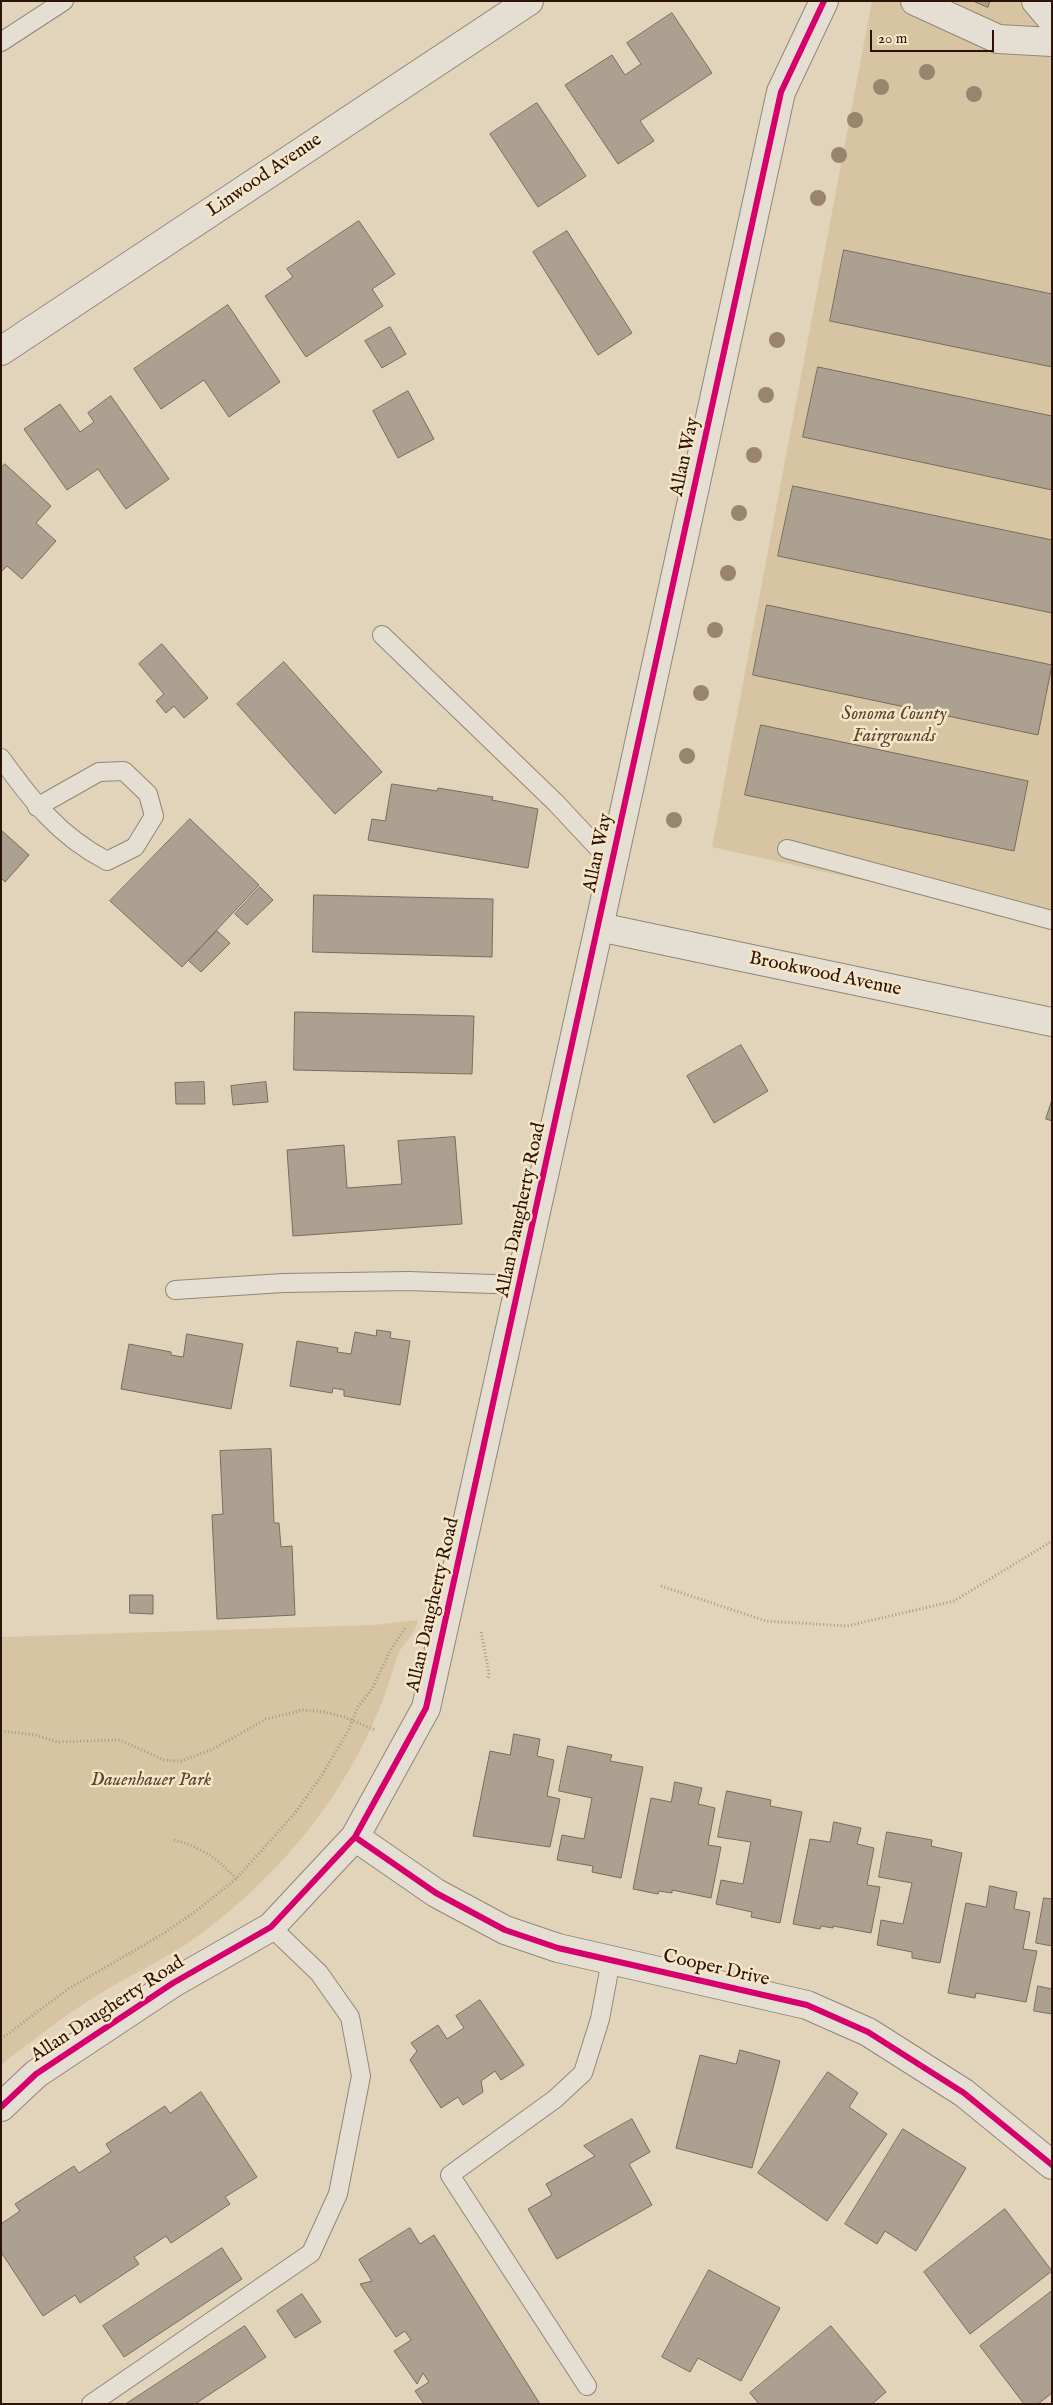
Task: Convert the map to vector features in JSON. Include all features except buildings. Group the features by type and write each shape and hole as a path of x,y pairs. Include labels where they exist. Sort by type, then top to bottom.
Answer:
{"street":[{"name":"Linwood Avenue","path":"1,351 529,1"},
{"name":"Allan Way","path":"598,927 782,92 824,1"},
{"path":"915,1 998,39 1052,42"},
{"path":"1036,1 1052,20"},
{"name":"Brookwood Avenue","path":"598,927 1052,1022"},
{"name":"Allan Daugherty Road","path":"1,2107 36,2074 157,1994 272,1926 355,1837 426,1708 521,1285 598,927"},
{"name":"Cooper Drive","path":"355,1837 436,1893 505,1930 558,1948 807,2005 868,2032 964,2093 1052,2165"}],"lane":[{"path":"1,42 64,1"},
{"path":"382,635 556,803 612,863"},
{"path":"1,758 37,807 84,849 107,861 135,847 154,816 148,794 124,771 99,772 37,807"},
{"path":"787,849 1052,919"},
{"path":"175,1290 282,1283 408,1281 521,1285"},
{"path":"91,2404 312,2253 338,2194 361,2076 350,2017 319,1973 272,1926"},
{"path":"587,2386 450,2175 555,2098 583,2073 600,2019 611,1960"}],"path":[{"path":"661,1586 766,1621 847,1626 954,1601 1052,1541"},
{"path":"1,2039 68,1990 161,1935 196,1911 236,1879 295,1813 322,1775 410,1621"},
{"path":"1,1731 36,1735 58,1742 120,1740 164,1760 181,1761 205,1753 266,1719 285,1713 304,1710 324,1712 352,1720"},
{"path":"174,1840 204,1851 229,1870 236,1879"}],"green space":[{"name":"Sonoma County Fairgrounds","path":"872,1 1052,1 1052,922 712,847"},
{"name":"Dauenhauer Park","path":"418,1620 413,1632 398,1654 379,1711 360,1750 338,1788 285,1857 255,1888 188,1943 81,2006 1,2065 1,1637 374,1625"}],"cycle path":[{"path":"1,2107 36,2074 173,1983 271,1927 355,1837 426,1708 781,92 824,1"},
{"path":"355,1837 436,1893 505,1930 558,1948 807,2005 868,2032 964,2093 1052,2165"}]}
